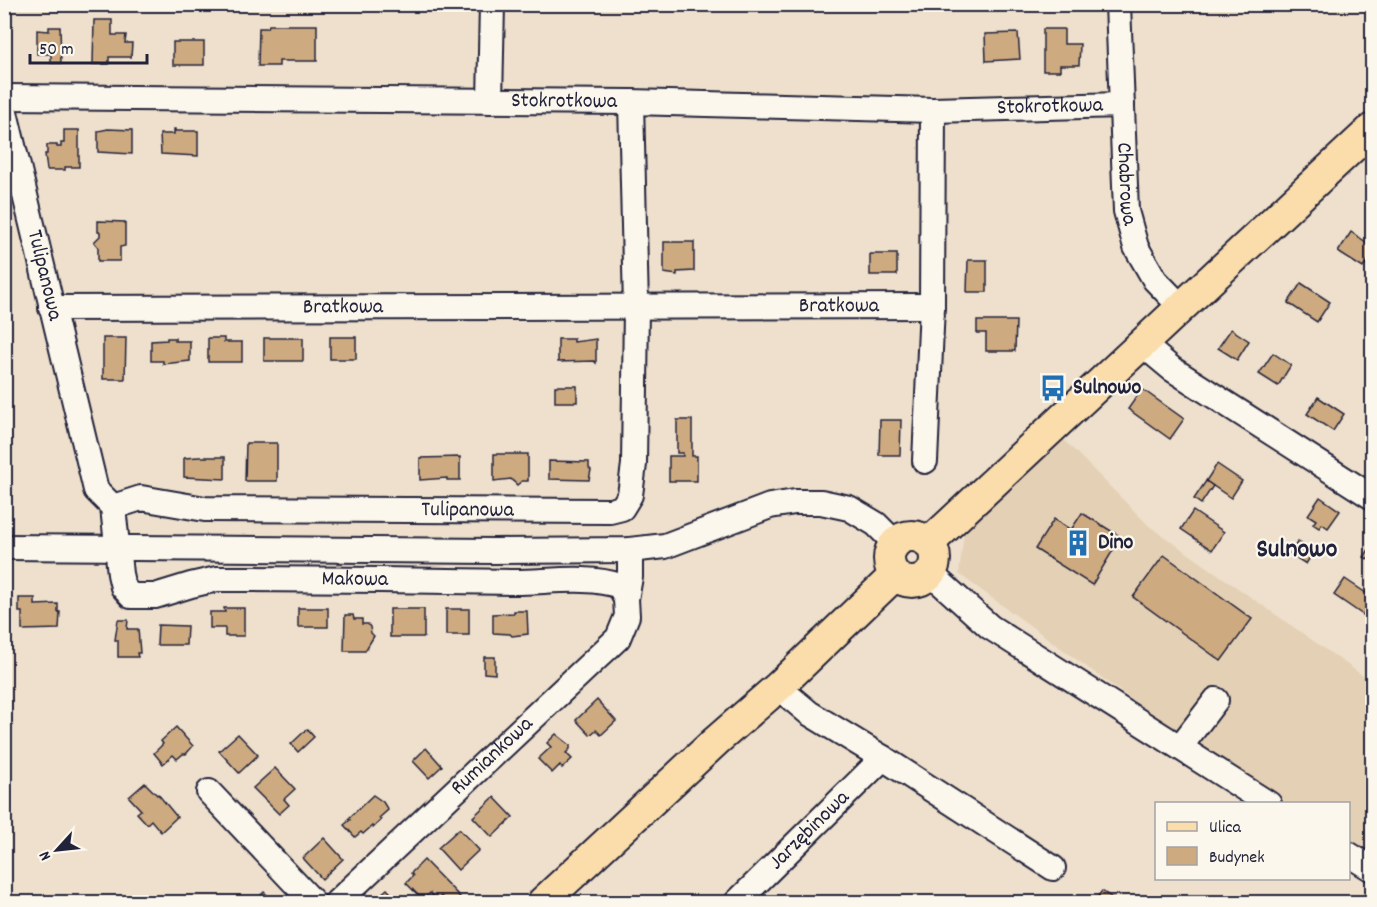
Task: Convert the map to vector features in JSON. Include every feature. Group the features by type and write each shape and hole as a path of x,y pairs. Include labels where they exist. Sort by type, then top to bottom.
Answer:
{"main road":[{"path":"929,543 1372,129"},
{"path":"908,536 916,536 929,543 935,555 934,568 925,579 909,582 895,575 889,562 891,549 895,543 908,536"},
{"path":"543,903 716,741 778,687 895,575"}],"street":[{"path":"490,101 492,4"},
{"name":"Chabrowa","path":"1118,4 1125,211 1136,247 1155,280 1182,308"},
{"name":"Stokrotkowa","path":"4,97 631,102 933,110 1122,105"},
{"path":"631,102 636,307"},
{"name":"Tulipanowa","path":"4,108 96,490 113,507 141,498 205,509 610,511 622,507 630,495 634,464 636,307"},
{"path":"925,461 932,306 933,110"},
{"name":"Bratkowa","path":"51,308 932,306"},
{"path":"1142,344 1172,369 1372,497"},
{"path":"4,547 630,550 665,546 770,506 795,502 821,502 849,508 876,525 895,543"},
{"path":"113,507 117,548"},
{"name":"Makowa","path":"117,548 123,587 131,596 155,596 217,579 379,579 604,581 620,586 626,599"},
{"name":"Rumiankowa","path":"337,903 618,638 627,616 630,550"},
{"path":"931,573 990,627 1266,802"},
{"path":"778,687 809,713 1053,868"},
{"path":"1180,747 1216,700"},
{"name":"Jarzębinowa","path":"737,903 883,758"},
{"path":"209,792 313,903"},
{"path":"1350,855 1372,869"}],"shaded area":[{"path":"1059,435 1149,526 1372,682 1372,875 1350,859 1350,802 1273,802 959,574 964,533"}],"building":[{"path":"94,20 112,20 112,35 126,35 125,43 132,43 131,57 109,57 109,64 93,64"},
{"path":"269,25 317,25 317,61 279,61 279,66 258,66 259,28 268,28"},
{"path":"49,27 60,27 61,63 51,63 51,54 37,54 37,30 49,31"},
{"path":"1043,29 1064,29 1064,44 1080,44 1079,65 1060,65 1060,71 1043,71"},
{"path":"1018,33 1020,59 986,61 985,34"},
{"path":"173,42 204,42 204,65 173,65"},
{"path":"174,129 175,131 198,131 198,156 161,154 160,134 174,134"},
{"path":"64,130 79,130 79,167 47,170 45,154 47,154 47,145 61,147 61,143 64,143"},
{"path":"132,130 132,154 98,152 98,131"},
{"path":"98,221 125,222 125,246 120,247 120,261 98,261 98,247 94,242 100,236"},
{"path":"1351,232 1372,246 1372,254 1363,268 1338,252"},
{"path":"664,242 694,242 694,271 677,272 677,275 664,273"},
{"path":"870,254 897,254 897,275 870,275"},
{"path":"968,260 987,260 987,292 967,292"},
{"path":"1301,283 1330,302 1317,322 1288,303"},
{"path":"977,321 1016,321 1015,351 986,351 986,333 977,333"},
{"path":"1231,329 1249,341 1237,360 1218,348"},
{"path":"330,337 356,337 356,359 330,359"},
{"path":"103,338 126,338 125,379 103,379"},
{"path":"167,338 175,338 175,341 190,341 190,361 163,364 163,361 151,361 151,341 167,340"},
{"path":"208,338 224,338 224,342 242,342 242,362 208,362"},
{"path":"264,338 303,338 303,361 264,361"},
{"path":"558,339 574,339 574,342 596,339 596,363 594,361 558,362"},
{"path":"1273,353 1291,365 1278,386 1259,374"},
{"path":"555,386 577,386 577,402 555,402"},
{"path":"1142,389 1184,419 1170,439 1128,409"},
{"path":"1318,397 1344,414 1333,431 1307,414"},
{"path":"677,420 692,420 692,456 697,456 697,481 669,481 669,456 683,456 683,453 677,453"},
{"path":"880,420 901,420 900,455 879,455"},
{"path":"246,443 277,443 277,481 245,481"},
{"path":"494,454 528,454 528,481 522,481 517,485 511,479 494,481"},
{"path":"225,457 225,479 184,477 184,458"},
{"path":"460,457 460,480 447,480 447,478 420,480 420,458"},
{"path":"549,461 589,462 591,470 589,480 549,479"},
{"path":"1217,464 1242,481 1231,498 1206,481"},
{"path":"1206,481 1213,486 1201,504 1194,499"},
{"path":"1320,497 1340,511 1328,528 1322,524 1319,528 1313,524 1316,520 1308,515"},
{"path":"1193,511 1224,532 1212,550 1181,529"},
{"name":"Dino","path":"1082,513 1121,537 1092,585 1035,549 1054,519 1071,530"},
{"path":"1298,541 1314,551 1306,564 1290,554"},
{"path":"1372,545 1372,562 1364,557"},
{"name":"Dino","path":"1164,555 1252,619 1221,661 1133,597"},
{"path":"1345,579 1372,597 1363,615 1334,595"},
{"path":"19,598 35,598 35,605 58,604 59,629 22,630"},
{"path":"224,608 244,608 244,636 225,636 225,628 210,628 210,612 225,612"},
{"path":"298,608 328,608 328,627 298,627"},
{"path":"390,609 424,609 424,637 390,637"},
{"path":"446,609 469,609 469,635 446,635"},
{"path":"514,611 527,611 528,634 512,636 493,633 493,614 514,613"},
{"path":"345,615 353,615 354,619 362,619 362,624 368,624 370,627 374,636 365,651 344,651"},
{"path":"118,620 128,620 127,629 138,629 140,653 137,653 138,657 118,657 118,640 115,640"},
{"path":"158,625 187,626 186,645 157,645"},
{"path":"484,657 495,657 495,674 484,673"},
{"path":"597,700 616,721 601,735 596,730 590,735 576,720"},
{"path":"176,727 193,746 186,754 177,759 173,755 163,764 154,753 163,744 161,741"},
{"path":"307,729 314,737 298,752 291,744"},
{"path":"238,734 258,755 239,773 219,751"},
{"path":"556,734 570,745 566,753 572,759 562,768 560,765 552,773 538,759 551,747 547,743"},
{"path":"426,748 442,766 429,778 413,761"},
{"path":"275,768 295,789 284,799 289,805 279,814 253,788"},
{"path":"145,783 158,794 177,817 161,832 151,820 147,824 137,813 141,810 129,797"},
{"path":"373,795 383,802 388,810 373,828 372,826 363,834 361,832 355,837 344,825"},
{"path":"494,797 513,817 492,837 473,817"},
{"path":"459,829 479,850 458,870 438,848"},
{"path":"324,838 343,859 322,879 303,858"},
{"path":"424,860 460,897 454,902 447,902 441,896 437,900 430,893 423,900 406,883 413,876 411,873"},
{"path":"387,889 399,902 377,902 381,898 379,896"},
{"path":"1102,891 1118,902 1093,902"},
{"path":"264,892 274,902 254,902"}],"place":[{"name":"Sulnowo","path":"1053,388"},
{"name":"Dino","path":"1078,543"}],"district":[{"name":"Sulnowo","path":"1297,550"}]}
